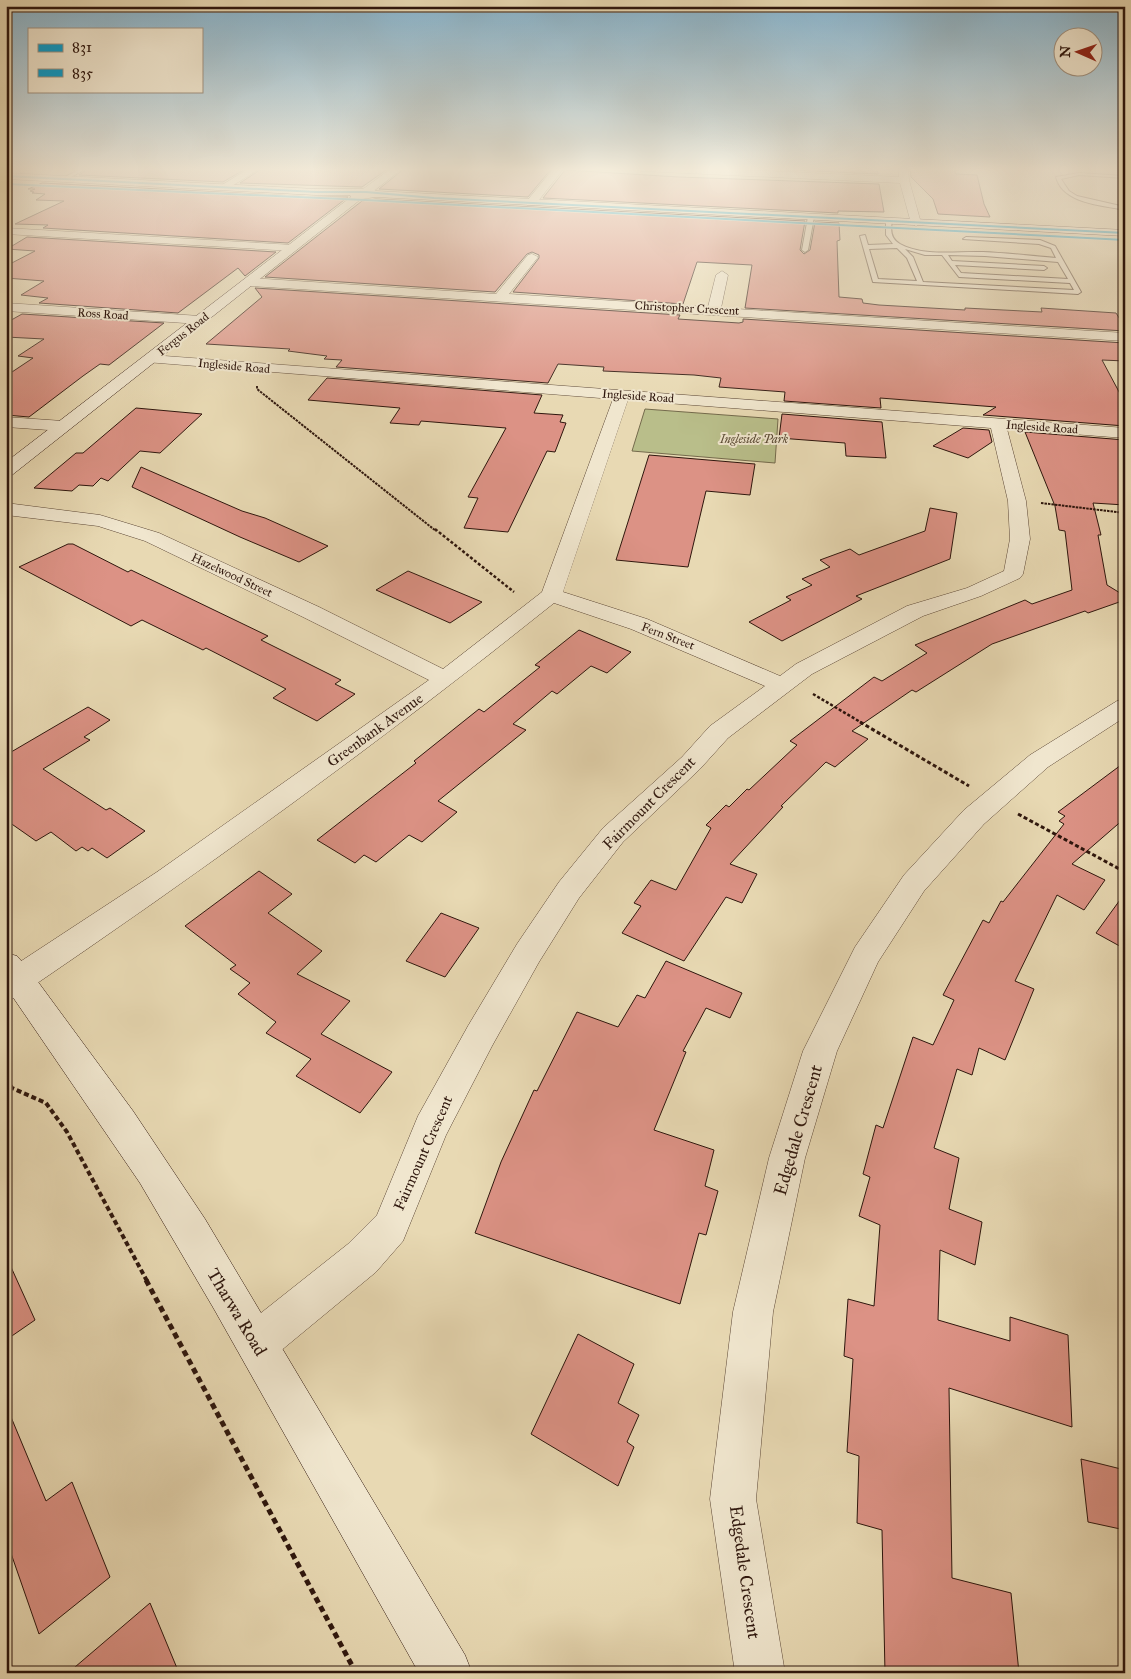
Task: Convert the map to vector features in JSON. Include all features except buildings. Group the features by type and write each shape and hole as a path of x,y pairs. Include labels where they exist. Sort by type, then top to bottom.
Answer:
{"street":[{"path":"265,246 293,248"},
{"name":"Fergus Road","path":"6,471 293,248"},
{"path":"500,297 532,257"},
{"path":"714,310 722,275"},
{"name":"Christopher Crescent","path":"250,282 1125,337"},
{"name":"Ross Road","path":"6,307 200,320"},
{"name":"Ingleside Road","path":"151,359 1125,433"},
{"path":"551,596 622,395"},
{"path":"6,422 63,426"},
{"name":"Fairmount Crescent","path":"257,1343 362,1258 390,1228 431,1128 480,1036 528,953 569,890 613,835 691,763 720,732 804,668 915,611 974,592 1013,574 1020,539 1018,501 998,424"},
{"name":"Hazelwood Street","path":"6,509 100,521 152,537 320,616 444,679"},
{"name":"Greenbank Avenue","path":"11,978 167,880 444,679 551,596"},
{"name":"Fern Street","path":"551,596 581,603 786,682"},
{"name":"Edgedale Crescent","path":"760,1673 733,1500 753,1312 787,1158 820,1051 866,956 914,884 974,817 1039,761 1125,706"},
{"name":"Tharwa Road","path":"11,978 152,1170 257,1343 398,1593 447,1673"}],"lane":[{"path":"887,246 866,247 874,282 1078,292 1053,246"},
{"path":"899,246 910,257 921,284"},
{"path":"900,246 918,252 985,254 1061,260"},
{"path":"944,254 959,275 1072,281"},
{"path":"950,262 1066,269"}],"path":[{"path":"259,368 257,389 521,598 551,596"},
{"path":"1018,501 1125,513"},
{"path":"786,682 994,801 1125,872"},
{"path":"6,1079 12,1088 46,1103 67,1132 356,1673"}],"green space":[{"name":"Ingleside Park","path":"645,409 778,419 775,463 632,451"}]}
